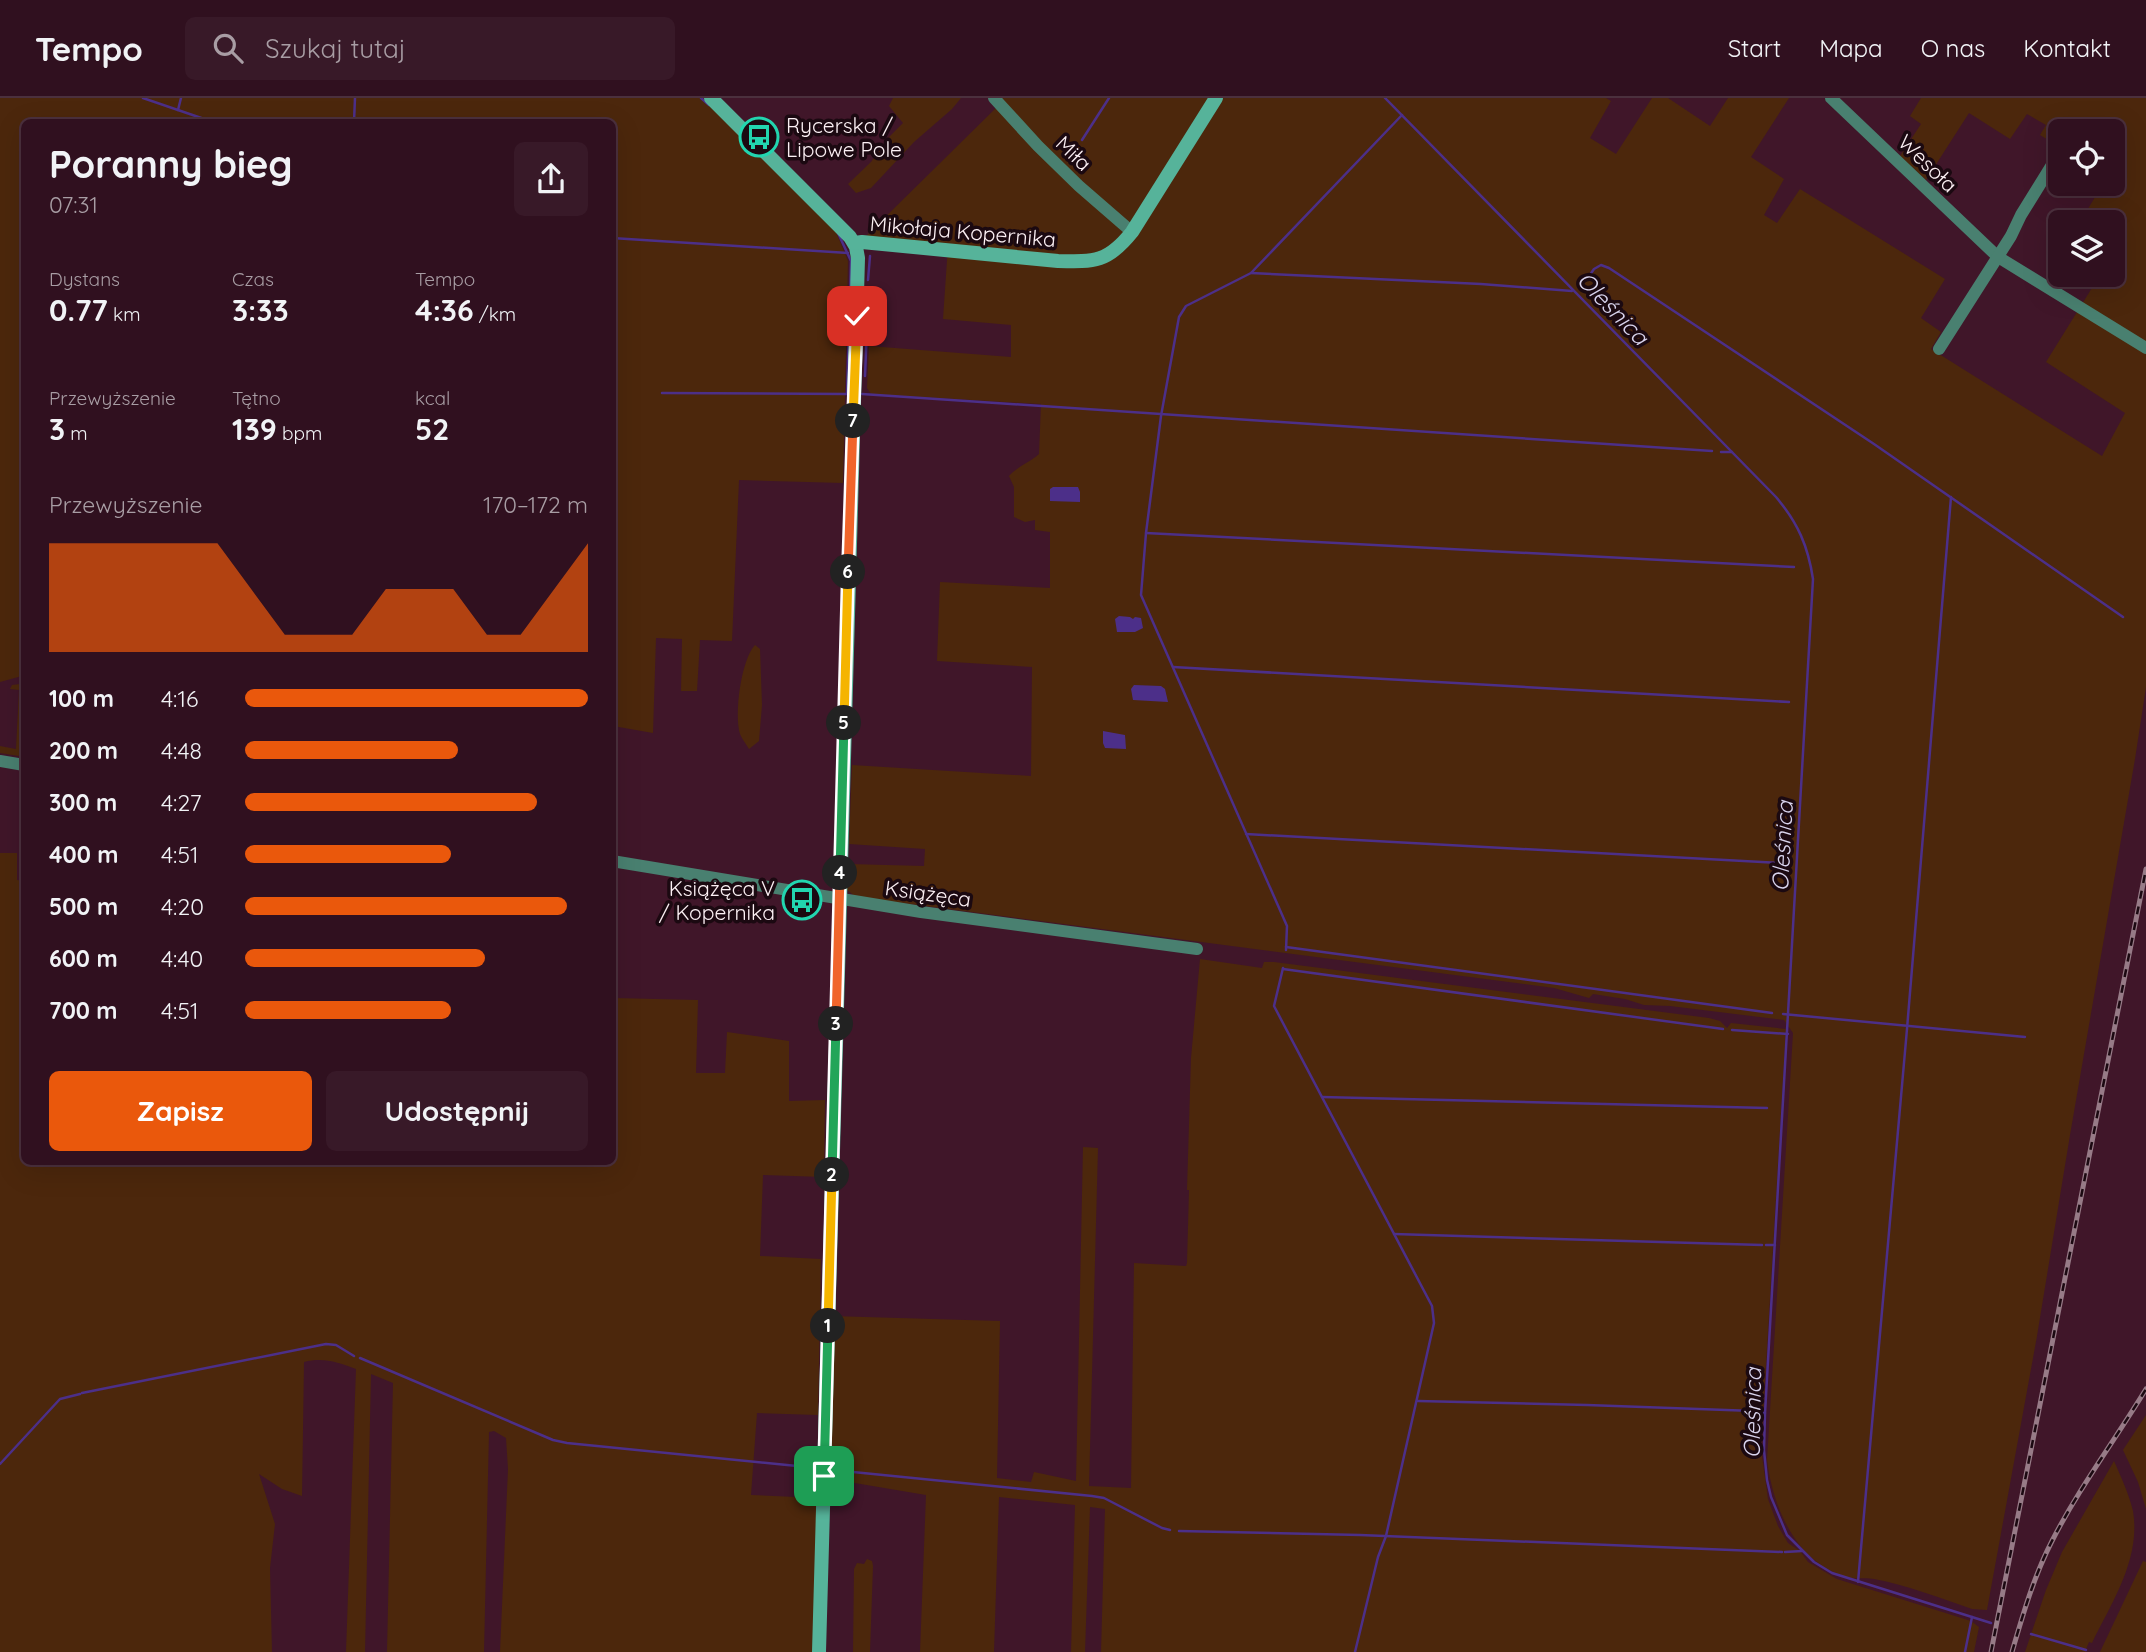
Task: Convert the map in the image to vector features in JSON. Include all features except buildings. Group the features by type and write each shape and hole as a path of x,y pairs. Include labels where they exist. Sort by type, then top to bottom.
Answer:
{"street":[{"path":"711,98 855,243"},
{"name":"Miła","path":"994,98 1079,186 1132,232"},
{"name":"Mikołaja Kopernika","path":"819,1652 857,316 858,258 855,243 1058,261 1085,261 1107,257 1119,248 1132,232 1216,98"},
{"name":"Wesoła","path":"1831,98 1998,257 2146,348"},
{"path":"1939,349 2048,172"},
{"path":"0,761 21,764"},
{"name":"Książęca","path":"616,862 922,912 1197,949"}],"shaded area":[{"path":"0,98 705,98 834,227 848,261 843,483 739,480 732,641 700,640 697,691 681,691 682,639 656,638 653,733 616,727 616,119 21,119 21,676 0,682"},
{"path":"893,98 961,98 914,142 871,188 856,193 848,184 871,162 903,123 889,106"},
{"path":"991,98 1606,98 1611,101 1590,138 1616,154 1652,98 1668,98 1710,126 1728,98 1789,98 1751,157 1784,179 1764,215 1777,223 1800,189 1945,279 1921,318 1941,332 1931,349 2102,456 2125,413 2046,362 2093,287 2125,287 2125,210 2087,210 2096,196 2125,196 2125,119 2048,119 2048,140 2040,135 2046,125 2027,114 2010,139 1969,113 1926,180 1900,156 1921,124 1910,116 1921,98 2146,98 2146,687 2037,1336 1987,1610 1972,1609 1899,1585 1871,1578 1850,1578 1829,1570 1814,1560 1801,1546 1790,1531 1775,1497 1767,1460 1793,1033 1784,1020 1644,1005 1593,994 1589,998 1554,988 856,897 847,890 848,864 924,866 925,849 849,844 852,765 1031,776 1032,667 937,661 940,582 1050,588 1050,532 1035,530 1035,520 1025,522 1014,517 1014,487 1009,476 1039,454 1041,404 871,394 867,388 869,346 1011,357 1011,325 943,319 948,246 866,236 998,106"},
{"path":"1078,487 1080,502 1050,501 1050,489"},
{"path":"1119,616 1141,618 1143,628 1135,632 1117,632 1115,619"},
{"path":"755,645 760,649 762,705 759,741 749,749 740,734 738,701 746,662"},
{"path":"21,684 19,756 0,753 0,746 16,749 19,690 10,689 12,685"},
{"path":"1134,685 1161,686 1165,689 1168,702 1133,700 1131,689"},
{"path":"1103,731 1125,735 1126,749 1105,748"},
{"path":"0,853 17,853 17,880 21,881 21,1165 616,1165 616,998 698,1000 696,1073 725,1073 727,1032 789,1041 789,1101 825,1100 824,1177 763,1175 760,1256 821,1259 818,1415 757,1413 751,1495 818,1498 813,1652 500,1652 508,1469 506,1438 494,1431 489,1432 484,1652 387,1652 393,1383 371,1374 365,1652 346,1652 356,1369 337,1362 318,1360 304,1362 302,1496 282,1489 259,1474 275,1524 270,1568 272,1652 0,1652"},
{"path":"1200,959 1262,968 1264,962 1274,962 1709,1018 1720,1021 1727,1028 1731,1023 1786,1029 1761,1449 1768,1499 1788,1543 1800,1551 1808,1562 1837,1579 1971,1621 1979,1627 1974,1652 1101,1652 1105,1509 1090,1507 1085,1652 1071,1652 1075,1505 999,1497 994,1652 920,1652 926,1495 831,1479 831,1316 1000,1321 997,1478 1031,1482 1034,1472 1076,1481 1083,1147 1098,1148 1089,1486 1131,1488 1134,1263 1186,1266 1187,1263 1191,1058"},
{"path":"2146,1415 2146,1509 2138,1482 2123,1450"},
{"path":"2114,1461 2133,1511 2134,1529 2129,1563 2116,1596 2085,1652 2025,1652 2062,1552"},
{"path":"867,1559 872,1561 873,1566 870,1652 853,1652 854,1569 857,1563 864,1564"},
{"path":"2143,1561 2146,1562 2146,1652 2100,1652"}],"waterway":[{"path":"143,98 204,119"},
{"path":"178,110 181,98"},
{"path":"354,119 355,98"},
{"path":"701,98 709,105"},
{"path":"1082,140 1109,98"},
{"name":"Oleśnica","path":"1385,98 1776,497 1790,516 1805,545 1813,579 1765,1413 1764,1450 1767,1480 1787,1535 1814,1562 1832,1573 1991,1623"},
{"path":"1286,950 1287,926 1141,595 1161,416 1179,317 1186,306 1251,273 1402,115"},
{"path":"838,233 851,261 850,303"},
{"path":"616,238 848,253"},
{"path":"868,280 870,256"},
{"path":"1587,279 1594,269 1601,265 1609,268 1874,444 2123,617"},
{"path":"1251,273 1572,291"},
{"path":"867,294 867,309"},
{"path":"662,393 847,394 849,327"},
{"path":"865,376 867,328"},
{"path":"862,394 1712,451"},
{"name":"Oleśnica","path":"1721,452 1732,452"},
{"path":"1858,1582 1951,497"},
{"path":"1146,533 1794,567"},
{"path":"1173,667 1789,702"},
{"path":"1246,834 1780,863"},
{"path":"1286,947 1772,1013"},
{"path":"1283,968 1274,1006 1432,1306 1434,1323 1386,1536 1378,1557 1355,1652"},
{"path":"1283,969 1723,1029"},
{"path":"1783,1014 2025,1037"},
{"path":"1732,1030 1788,1034"},
{"path":"1322,1097 1767,1108"},
{"path":"1394,1234 1762,1245"},
{"path":"1766,1245 1775,1245"},
{"path":"82,1393 326,1344 336,1345 354,1356"},
{"path":"360,1358 553,1440 817,1468"},
{"path":"0,1464 60,1399 80,1394"},
{"path":"1418,1401 1754,1411"},
{"path":"1756,1412 1765,1413"},
{"path":"833,1470 1104,1498 1170,1530"},
{"path":"1179,1531 1360,1535 1782,1552"},
{"path":"1785,1552 1802,1551"},
{"path":"1965,1652 1972,1617"},
{"name":"Oleśnica","path":"2031,1634 2086,1650"}],"railway":[{"path":"1991,1652 2146,869"},
{"path":"2012,1652 2034,1581 2052,1541 2085,1483 2146,1389"}],"place":[{"name":"Rycerska / Lipowe Pole","path":"759,137"},
{"name":"Książęca V / Kopernika","path":"802,900"}],"route":[{"path":"824,1476 857,316"}]}
